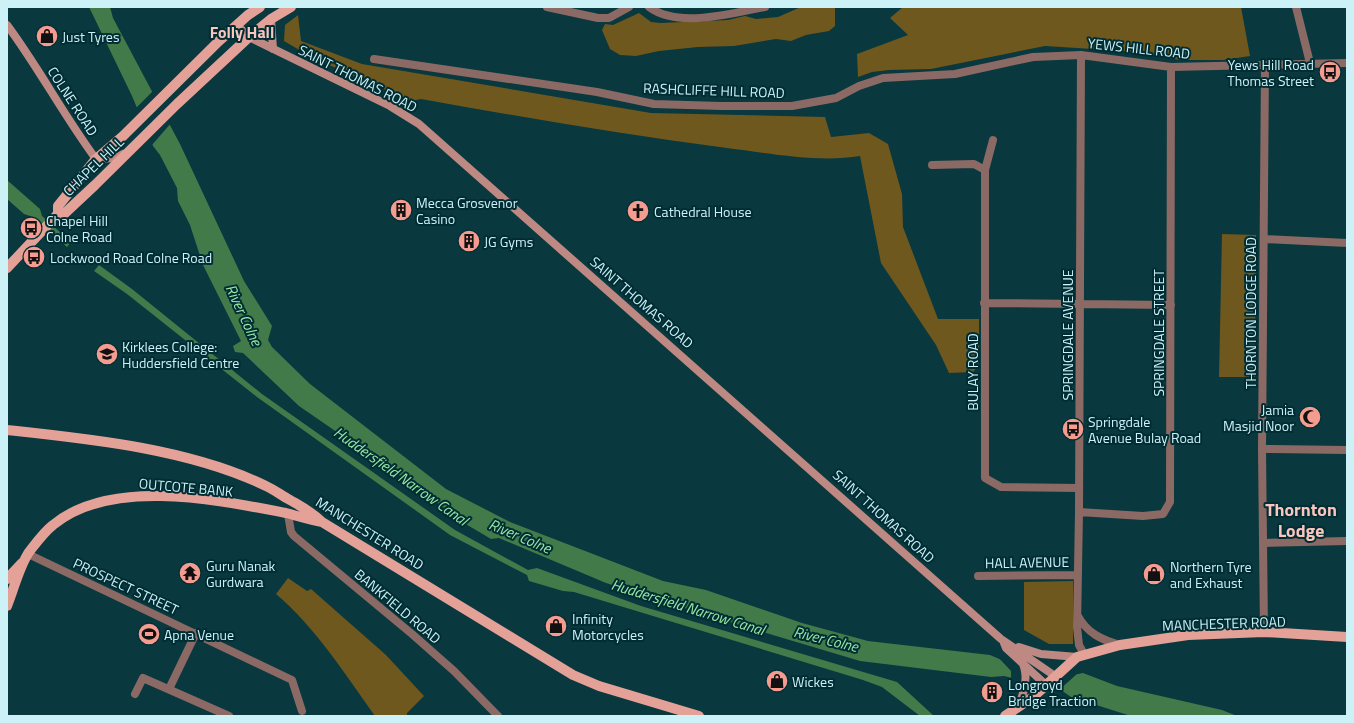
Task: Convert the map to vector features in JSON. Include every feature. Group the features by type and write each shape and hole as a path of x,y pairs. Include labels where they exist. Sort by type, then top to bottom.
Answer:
{"main road":[{"path":"237,25 260,7"},
{"path":"249,37 291,7"},
{"path":"271,20 273,49"},
{"name":"COLNE ROAD","path":"7,25 21,44 80,138 96,159"},
{"name":"SAINT THOMAS ROAD","path":"237,25 249,37 390,106 420,124 1002,639 1040,665 1059,673"},
{"name":"CHAPEL HILL","path":"7,268 57,214 58,206 96,159 160,101 237,25"},
{"name":"CHAPEL HILL","path":"57,214 64,214 127,155 132,147 176,104 249,37"},
{"path":"96,159 116,158 132,147"},
{"name":"MANCHESTER ROAD","path":"7,430 75,438 152,450 240,475 267,486 313,513 322,522 573,675 599,686 698,716"},
{"path":"240,475 244,481 272,494 288,505 288,514"},
{"name":"OUTCOTE BANK","path":"7,579 53,525 66,516 99,502 122,497 193,499 288,514 322,522"},
{"name":"OUTCOTE BANK","path":"7,606 22,563"},
{"name":"MANCHESTER ROAD","path":"1005,716 1044,687 1080,655 1120,645 1188,635 1264,632 1347,637"},
{"name":"SAINT THOMAS ROAD","path":"1002,639 1006,648 1022,662 1044,687"},
{"path":"1010,645 1041,654 1080,655"},
{"path":"1017,708 1025,686 1025,668 1022,662"}],"street":[{"path":"547,7 598,18 609,18 629,7"},
{"path":"649,7 666,16 680,18 715,16 764,7"},
{"path":"1296,7 1310,63"},
{"name":"YEWS HILL ROAD","path":"955,74 1033,57 1081,55 1171,67 1347,63"},
{"name":"SPRINGDALE AVENUE","path":"1080,655 1078,638 1078,575 1081,55"},
{"name":"RASHCLIFFE HILL ROAD","path":"374,59 597,92 654,104 721,106 792,106 836,98 859,86 883,78 955,74"},
{"name":"THORNTON LODGE ROAD","path":"1264,632 1262,449 1265,65"},
{"name":"SPRINGDALE STREET","path":"1079,512 1143,516 1163,514 1170,502 1171,67"},
{"name":"BULAY ROAD","path":"993,140 985,170 985,478 1001,487 1079,488"},
{"path":"932,165 974,164 985,170"},
{"path":"1264,239 1347,243"},
{"path":"984,303 1171,305"},
{"path":"1262,449 1347,450"},
{"name":"BANKFIELD ROAD","path":"288,514 294,536 358,588 454,671 498,716"},
{"path":"1264,543 1347,541"},
{"name":"PROSPECT STREET","path":"28,554 292,680 302,711"},
{"name":"HALL AVENUE","path":"978,576 1078,575"},
{"path":"1078,616 1083,625 1102,639 1120,645"},
{"path":"169,689 196,633"},
{"path":"135,694 143,678 229,716"}],"shaded area":[{"path":"801,7 835,7 835,26 829,31 806,35 791,41 776,39 734,46 698,47 659,51 636,56 620,55 610,49 602,30 605,24 613,25 639,13 651,22 661,23 728,20 745,16 756,19 778,17"},
{"path":"903,7 1241,7 1250,56 1223,60 1179,60 1140,52 1045,46 931,69 889,70 872,72 858,77 857,54 908,35 890,18"},
{"path":"298,15 301,41 362,64 651,113 825,117 831,137 869,133 888,144 902,194 903,227 938,319 979,319 979,365 973,372 949,373 936,345 881,263 860,156 844,158 811,158 776,155 612,132 421,99 411,101 313,58 284,41 285,25"},
{"path":"1222,234 1256,235 1255,377 1219,377"},
{"path":"288,578 307,591 311,589 386,655 424,696 407,713 407,716 375,716 317,636 291,607 276,594"},
{"path":"1073,581 1073,644 1049,644 1024,630 1024,582"}],"water":[{"path":"89,7 110,7 113,18 180,144 244,281 272,326 268,340 272,347 310,384 446,489 510,522 663,581 706,590 802,623 868,641 990,655 1026,670 1073,675 1083,673 1117,686 1222,710 1237,716 1131,716 1071,697 1061,690 1004,676 991,677 860,661 606,583 499,538 491,539 464,523 415,486 299,406 243,353 235,352 233,346 241,341 203,265 190,225 178,201 177,188 160,155 153,146 132,96"},
{"path":"7,180 40,209 42,216 71,242 67,247 36,218 24,214 7,199"},
{"path":"99,265 132,289 262,394 455,530 528,570 537,568 641,606 897,682 934,716 920,716 882,687 863,680 574,592 563,591 529,581 527,575 450,535 257,397 127,294 94,271"}],"pier":[{"path":"153,91 171,123 152,145 135,109"},
{"path":"998,657 1026,668 1078,673 1058,691 1011,680 1011,671"}],"place":[{"name":"Just Tyres","path":"47,36"},
{"name":"Yews Hill Road Thomas Street","path":"1330,72"},
{"name":"Mecca Grosvenor Casino","path":"401,210"},
{"name":"Cathedral House","path":"638,211"},
{"name":"Chapel Hill Colne Road","path":"31,228"},
{"name":"JG Gyms","path":"469,241"},
{"name":"Lockwood Road Colne Road","path":"34,257"},
{"name":"Kirklees College: Huddersfield Centre","path":"107,354"},
{"name":"Jamia Masjid Noor","path":"1310,417"},
{"name":"Springdale Avenue Bulay Road","path":"1073,429"},
{"name":"Guru Nanak Gurdwara","path":"190,573"},
{"name":"Northern Tyre and Exhaust","path":"1154,574"},
{"name":"Infinity Motorcycles","path":"556,626"},
{"name":"Apna Venue","path":"149,634"},
{"name":"Wickes","path":"777,681"},
{"name":"Longroyd Bridge Traction","path":"992,692"}],"district":[{"name":"Folly Hall","path":"242,32"},
{"name":"Thornton Lodge","path":"1301,519"}],"water label":[{"name":"River Colne","path":"244,315"},
{"name":"Huddersfield Narrow Canal","path":"401,476"},
{"name":"River Colne","path":"520,536"},
{"name":"Huddersfield Narrow Canal","path":"688,607"},
{"name":"River Colne","path":"826,639"}]}
